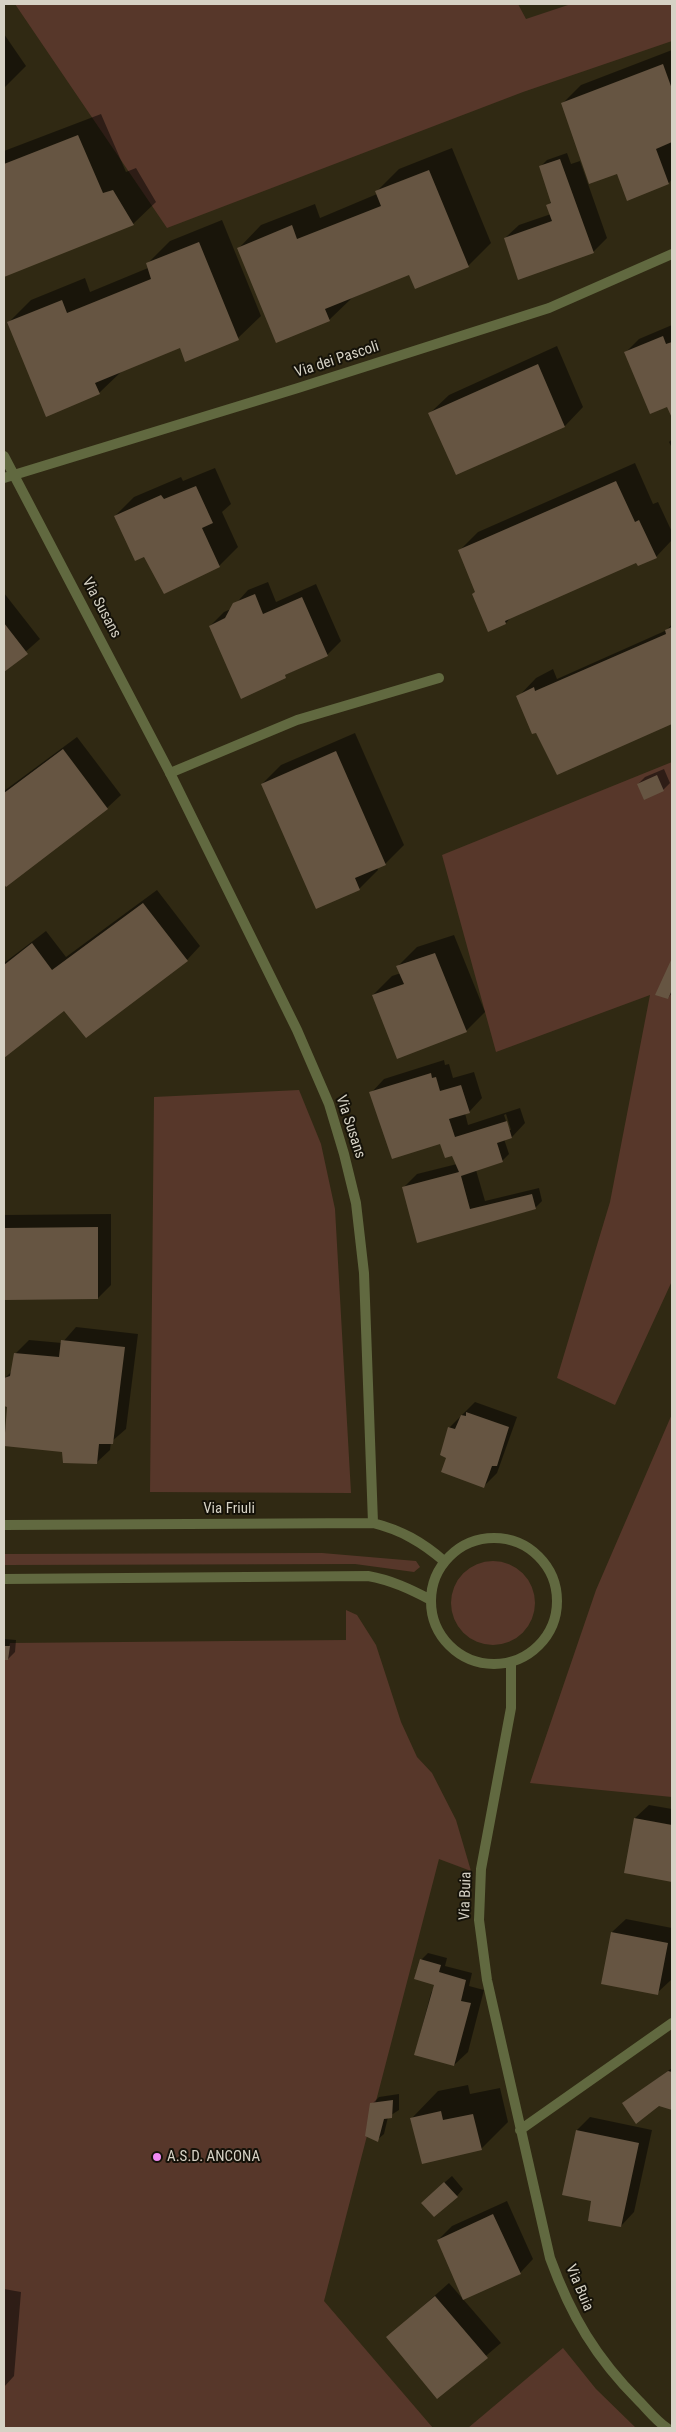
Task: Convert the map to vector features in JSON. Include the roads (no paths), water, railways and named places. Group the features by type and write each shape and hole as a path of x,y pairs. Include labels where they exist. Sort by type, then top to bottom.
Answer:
{"street":[{"name":"Via dei Pascoli","path":"4,478 14,473 298,388 549,308 672,254"},
{"name":"Via Susans","path":"4,456 170,773 297,1030 329,1104 356,1203 364,1273 373,1523"},
{"path":"170,773 297,720 439,678"},
{"name":"Via Friuli","path":"4,1525 373,1523 390,1527 414,1537 444,1561"},
{"path":"497,1538 516,1541 534,1551 547,1566 555,1584 558,1604 554,1624 539,1645 529,1654 511,1662 492,1664 474,1661 458,1653 445,1640 434,1622 431,1600 432,1586 444,1561 459,1548 477,1540 497,1538"},
{"path":"4,1579 368,1576 399,1584 431,1600"},
{"name":"Via Buia","path":"511,1662 511,1708 481,1869 479,1920 487,1980 550,2258 561,2290 580,2328 603,2363 667,2428"},
{"path":"520,2130 672,2023"}],"place":[{"name":"A.S.D. ANCONA","path":"157,2157"}]}
